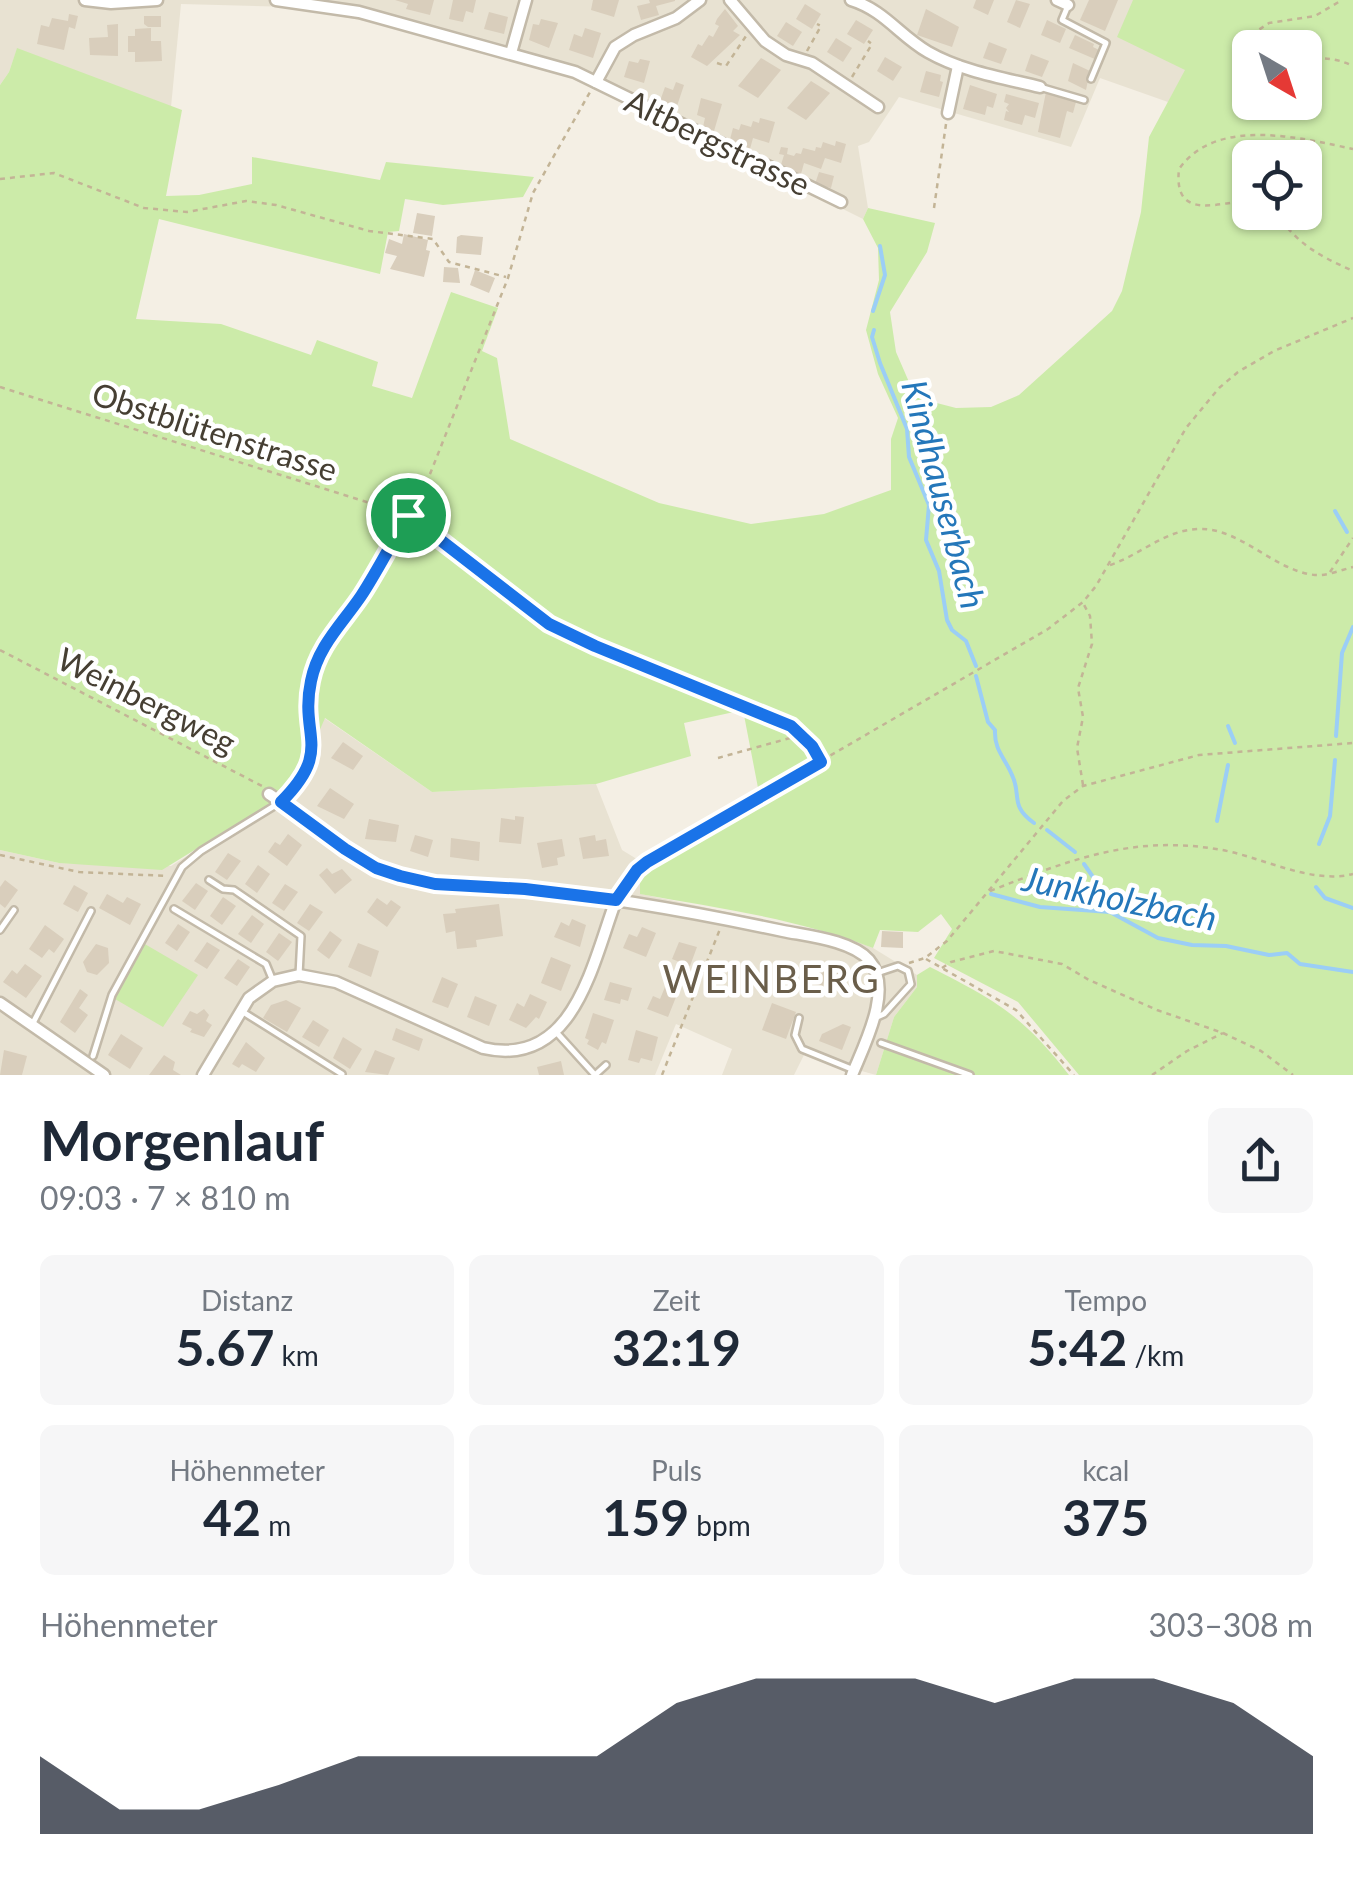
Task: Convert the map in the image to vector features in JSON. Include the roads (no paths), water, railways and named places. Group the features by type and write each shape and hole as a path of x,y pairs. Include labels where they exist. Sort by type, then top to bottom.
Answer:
{"street":[{"path":"85,0 157,0"},
{"name":"Altbergstrasse","path":"276,0 360,6 575,72 841,202"},
{"path":"511,53 526,0"},
{"path":"596,82 616,46 676,18 700,0"},
{"path":"730,0 777,49 812,63 878,106"},
{"path":"851,0 879,11 916,45 958,66 1040,87"},
{"path":"948,113 958,66"},
{"path":"270,794 345,849 376,868 400,876 435,884 616,900 723,918 846,947 868,960 877,973 878,996 853,1072"},
{"path":"202,1075 249,998 273,981 299,975 336,982 484,1048 502,1052 531,1048 556,1032 571,1016 616,900"},
{"path":"0,1003 104,1075"}],"lane":[{"path":"1063,2 1062,20 1106,42 1090,78"},
{"path":"1040,87 1084,100"},
{"path":"93,1056 112,995 174,878 201,851 281,802"},
{"path":"209,880 223,889 234,890 300,936 299,975"},
{"path":"174,909 266,964 273,981"},
{"path":"0,930 14,910"},
{"path":"32,1026 91,911"},
{"path":"871,1019 884,1014 912,984 908,972 898,966 877,973"},
{"path":"240,1010 342,1074"},
{"path":"800,1018 794,1035 802,1049 853,1072"},
{"path":"556,1032 595,1075 606,1065"},
{"path":"882,1043 970,1075"}],"waterway":[{"name":"Kindhauserbach","path":"873,311 885,275 880,246"},
{"name":"Kindhauserbach","path":"874,330 872,337 880,363 907,429 909,457 929,505 926,540 939,571 947,620 952,630 966,641 976,666"},
{"path":"1335,511 1347,532"},
{"name":"Junkholzbach","path":"468,559 552,621 583,638 761,709 808,733"},
{"path":"1336,736 1342,653 1353,627"},
{"name":"Kindhauserbach","path":"976,676 988,722 995,730 998,749 1015,782 1021,811 1034,823"},
{"path":"1228,726 1235,743"},
{"path":"1319,844 1330,816 1335,760"},
{"path":"1217,821 1228,765"},
{"name":"Kindhauserbach","path":"1047,830 1075,852"},
{"name":"Kindhauserbach","path":"1084,864 1102,890 1110,912"},
{"path":"1316,887 1325,898 1353,908"},
{"name":"Junkholzbach","path":"991,894 1040,907 1110,912 1158,938 1269,955 1287,953 1300,964 1353,972"}],"district":[{"name":"WEINBERG","path":"772,978"}]}
